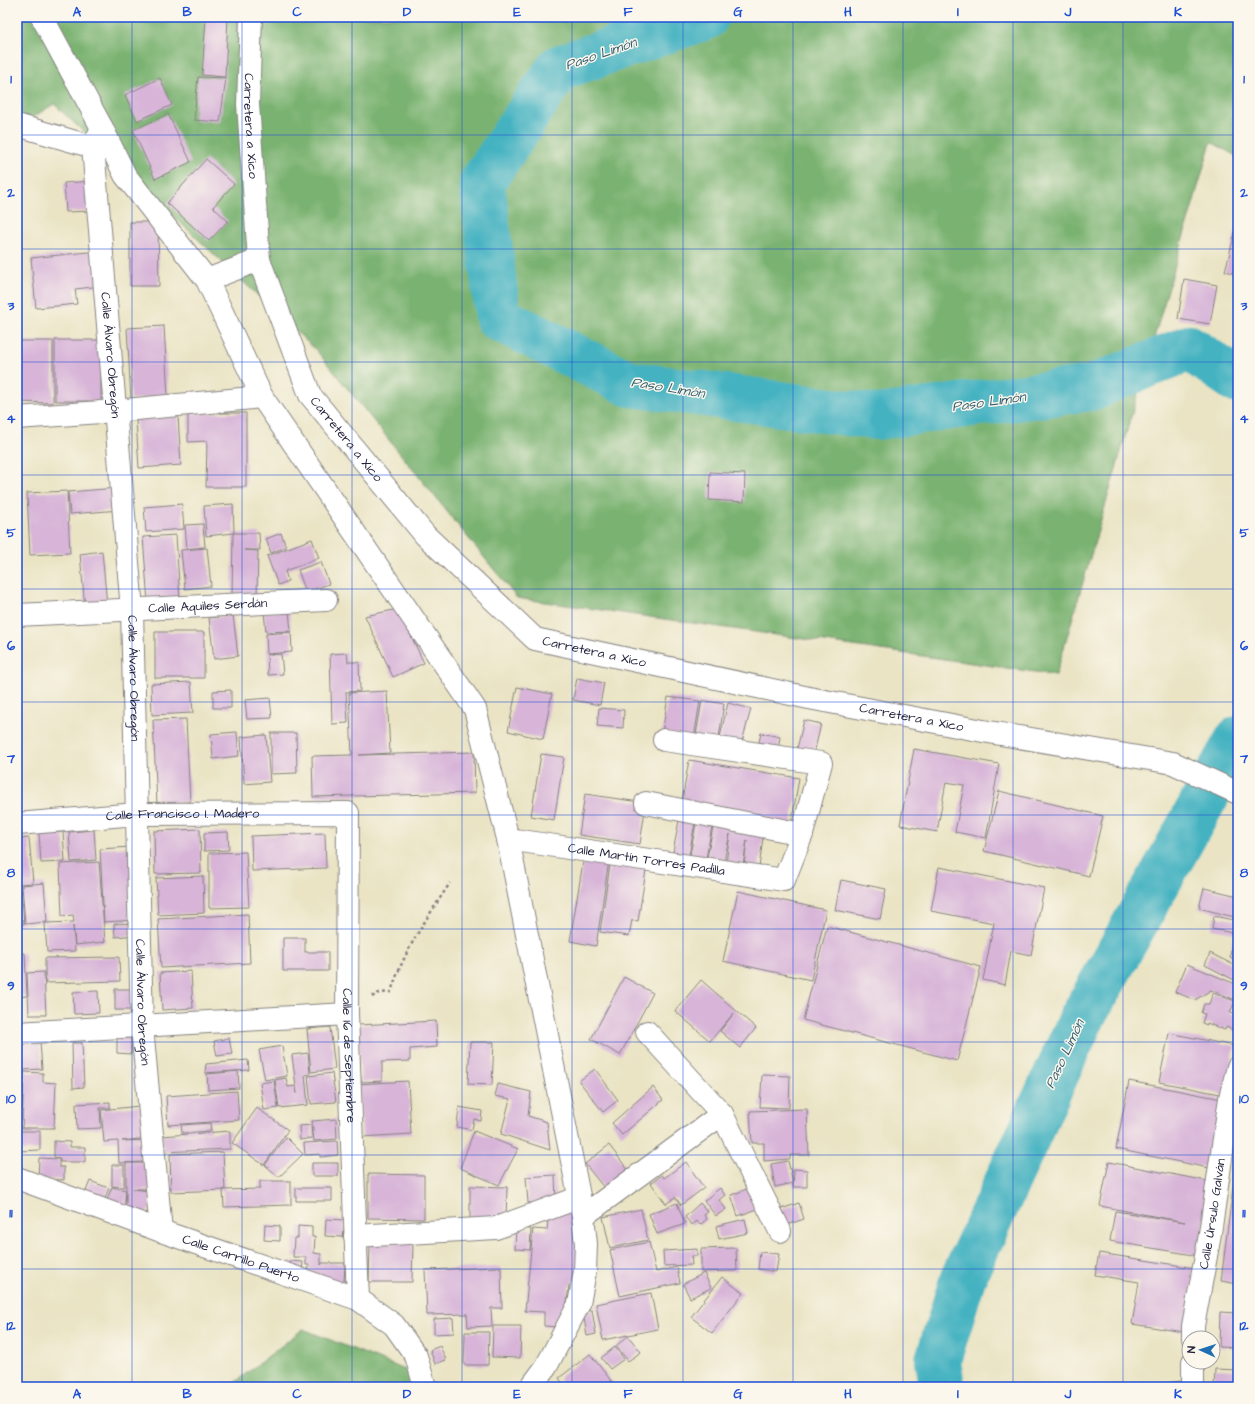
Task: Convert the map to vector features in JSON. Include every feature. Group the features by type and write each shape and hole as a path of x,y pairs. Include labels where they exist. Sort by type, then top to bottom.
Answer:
{"street":[{"path":"42,17 98,138 206,280 262,397 475,709 508,840 586,1244 585,1271 579,1304 546,1367 531,1387"},
{"name":"Carretera a Xico","path":"251,17 248,104 259,260 310,395 425,535 535,639 809,698 983,731 1173,763 1238,793"},
{"path":"17,125 98,138"},
{"name":"Calle Álvaro Obregón","path":"98,138 115,411 132,610 142,1027 161,1231"},
{"path":"206,280 259,260"},
{"path":"17,418 115,411 262,397"},
{"name":"Calle Aquiles Serdán","path":"17,616 326,600"},
{"path":"646,803 802,834 821,763 664,740"},
{"name":"Calle Francisco I. Madero","path":"17,824 137,814 348,812"},
{"name":"Calle 16 de Septiembre","path":"348,812 347,1014 358,1299"},
{"name":"Calle Martín Torres Padilla","path":"508,840 784,880 802,834"},
{"path":"17,1033 347,1014"},
{"path":"647,1032 722,1114 780,1231"},
{"name":"Calle Úrsulo Galván","path":"1193,1330 1209,1240 1230,1098 1238,1067"},
{"path":"355,1236 496,1228 580,1207 722,1114"},
{"name":"Calle Carrillo Puerto","path":"17,1178 161,1231 358,1299 394,1325 416,1356 425,1387"},
{"path":"1193,1370 1193,1387"}],"path":[{"path":"347,1014 379,993 391,992 397,973 410,943 450,883"}],"green space":[{"path":"17,17 1238,17 1238,157 1211,142 1056,675 517,598 317,351 54,104 17,127"},
{"path":"303,1329 423,1377 436,1387 229,1387"}],"building":[{"path":"206,17 228,17 225,77 202,75"},
{"path":"198,77 226,78 220,122 194,120"},
{"path":"160,78 172,105 137,121 125,95"},
{"path":"168,114 191,162 155,179 133,130"},
{"path":"206,159 234,184 213,207 228,221 209,241 167,203"},
{"path":"92,181 93,211 66,212 64,183"},
{"path":"130,222 158,222 159,286 130,286"},
{"path":"1238,225 1238,274 1225,271"},
{"path":"98,251 102,286 75,289 77,304 36,308 31,258"},
{"path":"1184,279 1217,285 1210,324 1178,319"},
{"path":"164,326 168,397 131,399 127,328"},
{"path":"55,340 101,340 101,401 55,401"},
{"path":"17,341 53,341 53,403 17,402"},
{"path":"188,413 246,413 246,487 206,487 207,441 188,442"},
{"path":"178,416 181,465 139,468 136,419"},
{"path":"710,472 745,474 744,502 709,500"},
{"path":"118,488 120,510 70,514 68,492"},
{"path":"67,491 70,553 30,555 27,493"},
{"path":"182,504 184,529 146,532 144,507"},
{"path":"233,504 234,533 206,536 204,506"},
{"path":"203,524 205,547 187,549 185,525"},
{"path":"233,533 259,533 260,550 244,550 258,551 257,596 232,596"},
{"path":"281,533 286,547 271,553 266,539"},
{"path":"176,535 180,601 148,603 143,537"},
{"path":"312,539 319,558 285,571 288,581 278,585 267,556"},
{"path":"207,548 211,586 185,589 181,550"},
{"path":"102,551 107,605 85,608 80,554"},
{"path":"321,562 329,584 306,592 298,570"},
{"path":"398,609 424,663 393,677 365,616"},
{"path":"289,611 291,631 266,632 264,612"},
{"path":"233,615 238,656 214,659 209,618"},
{"path":"155,632 204,632 204,678 155,678"},
{"path":"291,632 292,652 267,654 266,634"},
{"path":"347,653 348,662 359,662 360,691 346,692 348,723 332,724 330,654"},
{"path":"281,654 283,674 268,675 267,655"},
{"path":"577,678 604,683 600,705 573,700"},
{"path":"191,682 193,713 152,715 151,684"},
{"path":"517,687 552,694 543,739 508,731"},
{"path":"231,690 231,708 213,708 213,691"},
{"path":"387,691 390,753 359,755 474,752 475,793 313,797 312,756 352,755 349,693"},
{"path":"668,697 700,701 694,738 662,733"},
{"path":"270,698 272,718 247,719 245,700"},
{"path":"702,700 724,704 718,745 695,741"},
{"path":"728,703 751,709 740,749 718,745"},
{"path":"599,708 624,710 623,728 597,726"},
{"path":"186,719 190,802 157,804 153,720"},
{"path":"804,720 821,724 812,762 795,757"},
{"path":"237,732 239,756 213,759 211,734"},
{"path":"271,733 296,733 297,773 271,774"},
{"path":"761,733 780,737 777,756 757,752"},
{"path":"266,735 270,782 244,784 241,737"},
{"path":"914,749 999,764 986,838 955,832 964,785 946,782 937,832 900,825"},
{"path":"541,754 564,757 554,820 531,816"},
{"path":"689,760 799,778 791,826 681,807"},
{"path":"999,791 1103,816 1089,876 984,851"},
{"path":"585,794 646,803 640,844 579,835"},
{"path":"680,815 696,817 689,855 673,852"},
{"path":"697,818 713,821 706,858 690,855"},
{"path":"714,821 764,830 759,868 744,866 747,840 743,865 726,863 730,834 724,861 707,858"},
{"path":"200,829 201,873 155,874 154,831"},
{"path":"94,830 96,860 71,862 69,832"},
{"path":"63,832 65,862 41,863 39,833"},
{"path":"228,832 229,850 204,851 204,833"},
{"path":"325,833 326,868 252,871 251,836"},
{"path":"29,838 33,883 17,884 17,839"},
{"path":"131,847 135,920 104,922 100,849"},
{"path":"246,852 249,907 209,908 209,853"},
{"path":"584,856 609,860 596,946 570,941"},
{"path":"611,858 647,864 638,921 632,920 629,936 600,932"},
{"path":"99,862 105,942 75,945 73,925 75,951 47,952 45,923 74,922 73,915 62,916 60,864"},
{"path":"939,867 1044,888 1031,955 1011,951 1005,985 983,980 994,923 931,911"},
{"path":"203,876 204,913 158,915 156,878"},
{"path":"841,880 886,889 880,919 835,910"},
{"path":"44,883 47,922 25,924 22,885"},
{"path":"21,885 24,924 17,925 17,886"},
{"path":"1204,888 1238,896 1238,918 1199,908"},
{"path":"738,891 826,910 811,980 723,961"},
{"path":"248,914 250,963 161,968 158,919"},
{"path":"1214,916 1238,921 1238,934 1212,929"},
{"path":"135,923 136,935 115,937 114,924"},
{"path":"827,926 981,967 957,1061 803,1020"},
{"path":"1233,937 1238,938 1238,961 1230,957"},
{"path":"283,938 305,938 305,952 328,952 328,971 283,971"},
{"path":"25,953 27,996 17,997 17,954"},
{"path":"1210,953 1238,967 1238,982 1205,965"},
{"path":"119,957 120,981 45,983 45,958"},
{"path":"1187,964 1238,985 1238,1001 1211,990 1195,1000 1175,992"},
{"path":"191,971 193,1008 162,1010 160,973"},
{"path":"44,972 46,1015 29,1015 27,973"},
{"path":"624,977 653,993 620,1055 591,1039"},
{"path":"701,980 756,1028 740,1048 720,1031 734,1013 710,1041 675,1011"},
{"path":"115,989 139,989 139,1010 115,1010"},
{"path":"98,991 99,1013 74,1014 73,992"},
{"path":"1213,993 1235,1001 1230,1013 1238,1015 1238,1032 1226,1027 1225,1030 1207,1023 1207,1025 1202,1023 1205,1014 1201,1013 1204,1004 1209,1004"},
{"path":"436,1021 437,1047 410,1049 410,1061 382,1062 382,1081 361,1082 358,1025"},
{"path":"330,1027 335,1069 311,1072 307,1029"},
{"path":"1169,1033 1235,1046 1225,1095 1159,1082"},
{"path":"117,1038 131,1038 131,1054 117,1053"},
{"path":"229,1038 232,1054 217,1056 214,1041"},
{"path":"40,1041 42,1069 23,1070 21,1042"},
{"path":"470,1042 494,1042 492,1085 468,1084"},
{"path":"72,1043 82,1043 84,1087 73,1088"},
{"path":"282,1046 287,1076 265,1080 259,1050"},
{"path":"308,1053 310,1074 305,1075 308,1105 279,1108 275,1080 286,1078 288,1087 295,1086 297,1094 292,1055"},
{"path":"248,1060 249,1070 205,1073 206,1064"},
{"path":"17,1061 22,1061 22,1108 17,1108"},
{"path":"595,1069 618,1100 603,1112 579,1081"},
{"path":"238,1071 239,1088 208,1090 207,1074"},
{"path":"24,1072 43,1073 43,1082 56,1083 54,1128 22,1128"},
{"path":"332,1073 336,1102 311,1104 308,1076"},
{"path":"762,1075 790,1076 789,1108 760,1107"},
{"path":"274,1081 278,1108 264,1110 260,1083"},
{"path":"408,1081 411,1134 362,1137 359,1084"},
{"path":"1129,1081 1227,1100 1214,1169 1116,1149"},
{"path":"498,1084 531,1092 528,1116 547,1122 550,1150 501,1134 510,1099 495,1096"},
{"path":"653,1087 663,1100 622,1135 612,1123"},
{"path":"237,1091 239,1120 168,1125 166,1096"},
{"path":"110,1102 110,1108 100,1108 101,1128 77,1129 76,1104"},
{"path":"140,1106 148,1138 122,1141 146,1140 146,1162 119,1163 118,1141 104,1142 101,1110"},
{"path":"459,1107 482,1111 481,1121 474,1119 472,1130 457,1127"},
{"path":"257,1108 288,1130 264,1165 232,1143"},
{"path":"807,1109 809,1155 790,1155 790,1159 764,1161 764,1143 752,1143 750,1111"},
{"path":"336,1119 337,1139 314,1141 312,1121"},
{"path":"210,1123 211,1131 182,1133 181,1125"},
{"path":"311,1125 312,1138 300,1140 299,1126"},
{"path":"17,1131 40,1131 40,1150 17,1151"},
{"path":"230,1131 230,1149 163,1152 162,1136"},
{"path":"474,1131 518,1149 499,1185 460,1168"},
{"path":"286,1137 303,1154 279,1177 265,1165"},
{"path":"54,1141 70,1142 70,1147 85,1147 85,1162 60,1162 60,1158 54,1157"},
{"path":"337,1141 338,1155 320,1157 320,1154 305,1155 304,1143"},
{"path":"609,1145 632,1175 609,1194 585,1164"},
{"path":"223,1152 225,1190 171,1192 170,1154"},
{"path":"39,1158 59,1159 59,1167 64,1167 64,1180 38,1179"},
{"path":"788,1161 793,1183 775,1187 771,1164"},
{"path":"686,1162 704,1188 681,1205 675,1197 666,1204 651,1183 662,1175 664,1178"},
{"path":"1109,1162 1212,1182 1199,1256 1110,1241 1115,1211 1185,1222 1100,1206"},
{"path":"126,1163 147,1163 150,1189 133,1189 150,1191 150,1210 141,1216 126,1216"},
{"path":"312,1163 338,1163 338,1176 312,1176"},
{"path":"1236,1163 1238,1163 1238,1284 1221,1281"},
{"path":"112,1165 124,1165 124,1187 112,1186"},
{"path":"794,1169 807,1170 807,1187 793,1187"},
{"path":"368,1174 424,1175 424,1219 368,1218"},
{"path":"555,1175 556,1201 528,1203 526,1177"},
{"path":"90,1181 109,1188 102,1206 83,1199"},
{"path":"260,1181 291,1181 291,1205 224,1207 223,1190 260,1189"},
{"path":"470,1186 507,1187 506,1219 470,1219"},
{"path":"755,1186 763,1207 738,1216 731,1195"},
{"path":"112,1187 126,1190 124,1215 104,1207"},
{"path":"296,1188 332,1188 332,1201 296,1201"},
{"path":"720,1188 725,1195 719,1200 726,1209 716,1216 704,1201"},
{"path":"677,1203 685,1224 657,1234 649,1214"},
{"path":"700,1203 708,1212 704,1215 707,1219 700,1225 697,1221 692,1225 685,1217"},
{"path":"799,1203 804,1219 781,1227 775,1211"},
{"path":"641,1209 648,1240 610,1248 603,1217"},
{"path":"549,1211 572,1212 579,1252 577,1277 569,1286 566,1309 557,1327 544,1326 544,1312 525,1311 533,1229 547,1230"},
{"path":"326,1219 345,1220 343,1237 325,1236"},
{"path":"745,1219 748,1233 719,1239 716,1226"},
{"path":"265,1225 280,1226 280,1241 264,1240"},
{"path":"298,1226 312,1227 312,1237 315,1237 314,1253 321,1254 321,1265 322,1263 345,1263 344,1282 321,1281 308,1278 309,1265 306,1265 306,1257 293,1257 294,1238 298,1238"},
{"path":"516,1228 531,1229 530,1250 515,1249"},
{"path":"649,1242 656,1272 677,1267 680,1283 620,1296 610,1250"},
{"path":"370,1243 413,1243 412,1282 369,1282"},
{"path":"736,1248 737,1271 701,1272 701,1249"},
{"path":"697,1249 697,1256 691,1256 692,1265 664,1266 663,1251"},
{"path":"760,1252 779,1254 776,1272 758,1269"},
{"path":"1099,1253 1195,1268 1184,1330 1181,1330 1181,1332 1132,1324 1139,1282 1095,1275"},
{"path":"290,1261 303,1262 302,1271 289,1270"},
{"path":"501,1267 502,1308 491,1308 492,1326 468,1327 467,1314 427,1315 425,1270"},
{"path":"704,1273 711,1288 690,1298 683,1284"},
{"path":"722,1277 743,1293 712,1333 691,1317"},
{"path":"651,1293 658,1329 603,1340 596,1304"},
{"path":"592,1310 596,1334 587,1336 583,1312"},
{"path":"1220,1312 1238,1313 1238,1348 1221,1347 1221,1330 1219,1330"},
{"path":"453,1318 454,1333 434,1334 434,1319"},
{"path":"493,1326 521,1326 520,1358 492,1357"},
{"path":"465,1332 489,1332 488,1365 464,1365"},
{"path":"628,1336 641,1352 628,1361 616,1346"},
{"path":"440,1346 446,1360 435,1364 430,1350"},
{"path":"615,1347 624,1359 610,1369 601,1358"},
{"path":"590,1354 616,1387 565,1387 559,1378"},
{"path":"1215,1370 1238,1370 1238,1387 1214,1387"},
{"path":"1190,1380 1191,1387 1139,1387 1139,1386"}],"waterway":[{"name":"Paso Limón","path":"706,17 559,68 482,182 498,318 630,384 877,417 1091,388 1189,348 1238,381"},
{"name":"Paso Limón","path":"942,1387 938,1360 963,1278 1081,1020 1238,739"}]}
